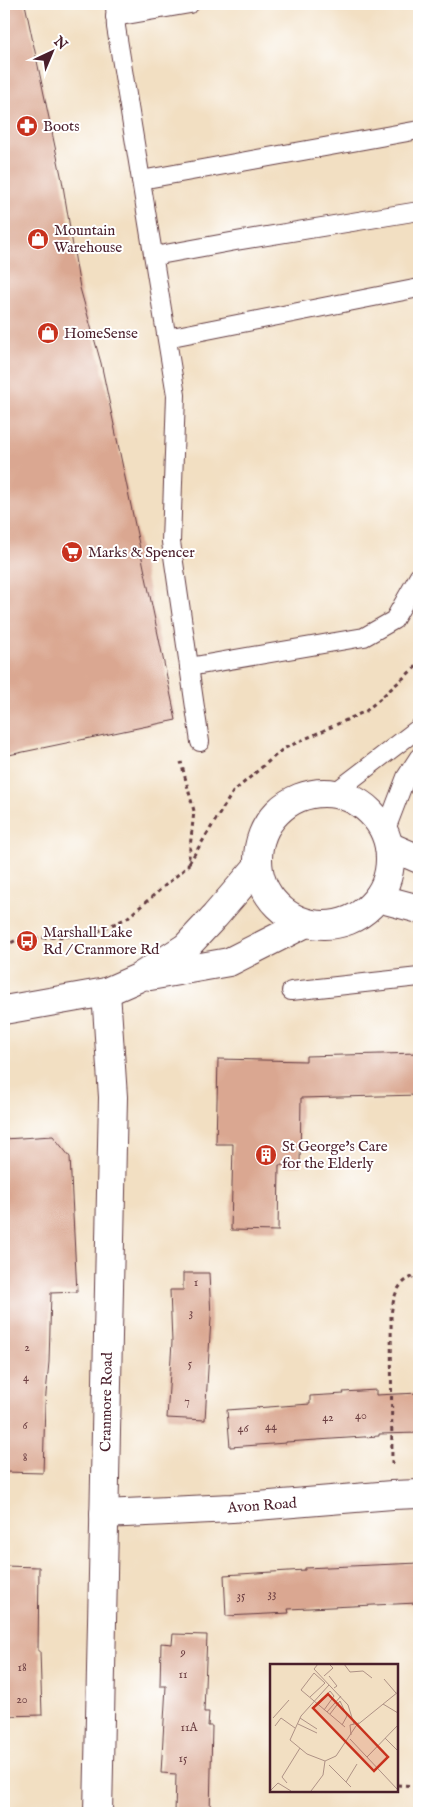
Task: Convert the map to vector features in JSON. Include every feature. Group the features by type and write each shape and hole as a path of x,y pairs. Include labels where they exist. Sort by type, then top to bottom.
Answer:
{"street":[{"path":"334,793 371,811 387,839 389,873 378,898 358,916 333,925 306,923 274,902 258,866 260,842 270,819 288,803 310,794 334,793"},
{"path":"387,839 419,859"},
{"path":"4,1010 106,992 138,978 186,947 258,866"},
{"path":"378,898 419,910"},
{"path":"138,978 229,962 306,923"},
{"name":"Cranmore Road","path":"98,1813 113,1097 106,992"},
{"name":"Avon Road","path":"104,1514 232,1508 419,1494"}],"lane":[{"path":"190,4 115,10 176,395 171,542 200,742"},
{"path":"141,180 419,130"},
{"path":"154,256 419,211"},
{"path":"167,338 419,288"},
{"path":"189,667 364,637 394,620 419,576"},
{"path":"334,793 419,728"},
{"path":"387,839 406,777 419,757"},
{"path":"291,991 419,978"}],"path":[{"path":"4,946 19,939 90,935 127,918 188,866 233,792 283,749 366,711 419,664"},
{"path":"179,754 194,811 188,866"},
{"path":"392,1495 390,1315 395,1292 409,1278 419,1276"},
{"path":"398,1785 419,1786"}],"building":[{"name":"Marks & Spencer","path":"4,4 25,4 62,180 80,288 101,363 176,720 4,756"},
{"name":"St George's Care for the Elderly","path":"419,1053 419,1095 301,1098 300,1166 279,1165 278,1231 231,1230 233,1144 216,1144 218,1059 306,1061 306,1056"},
{"path":"53,1136 70,1157 77,1292 51,1293 43,1473 5,1472 7,1393 4,1393 4,1139"},
{"path":"183,1273 209,1273 211,1318 205,1420 167,1418 172,1342 170,1290 183,1290"},
{"path":"376,1390 376,1395 419,1393 419,1433 379,1434 379,1436 230,1447 227,1410 310,1404 310,1396"},
{"path":"419,1563 419,1601 417,1603 288,1609 289,1613 226,1616 224,1575 305,1570 305,1568"},
{"path":"4,1566 39,1567 38,1651 40,1651 42,1715 4,1716"},
{"path":"173,1634 207,1635 204,1712 209,1712 208,1726 212,1726 210,1813 175,1813 176,1774 161,1773 166,1686 160,1686 161,1643 172,1644"}],"place":[{"name":"Boots","path":"27,126"},
{"name":"Mountain Warehouse","path":"38,239"},
{"name":"HomeSense","path":"48,333"},
{"name":"Marks & Spencer","path":"72,552"},
{"name":"Marshall Lake Rd / Cranmore Rd","path":"27,941"},
{"name":"St George's Care for the Elderly","path":"266,1155"}]}
